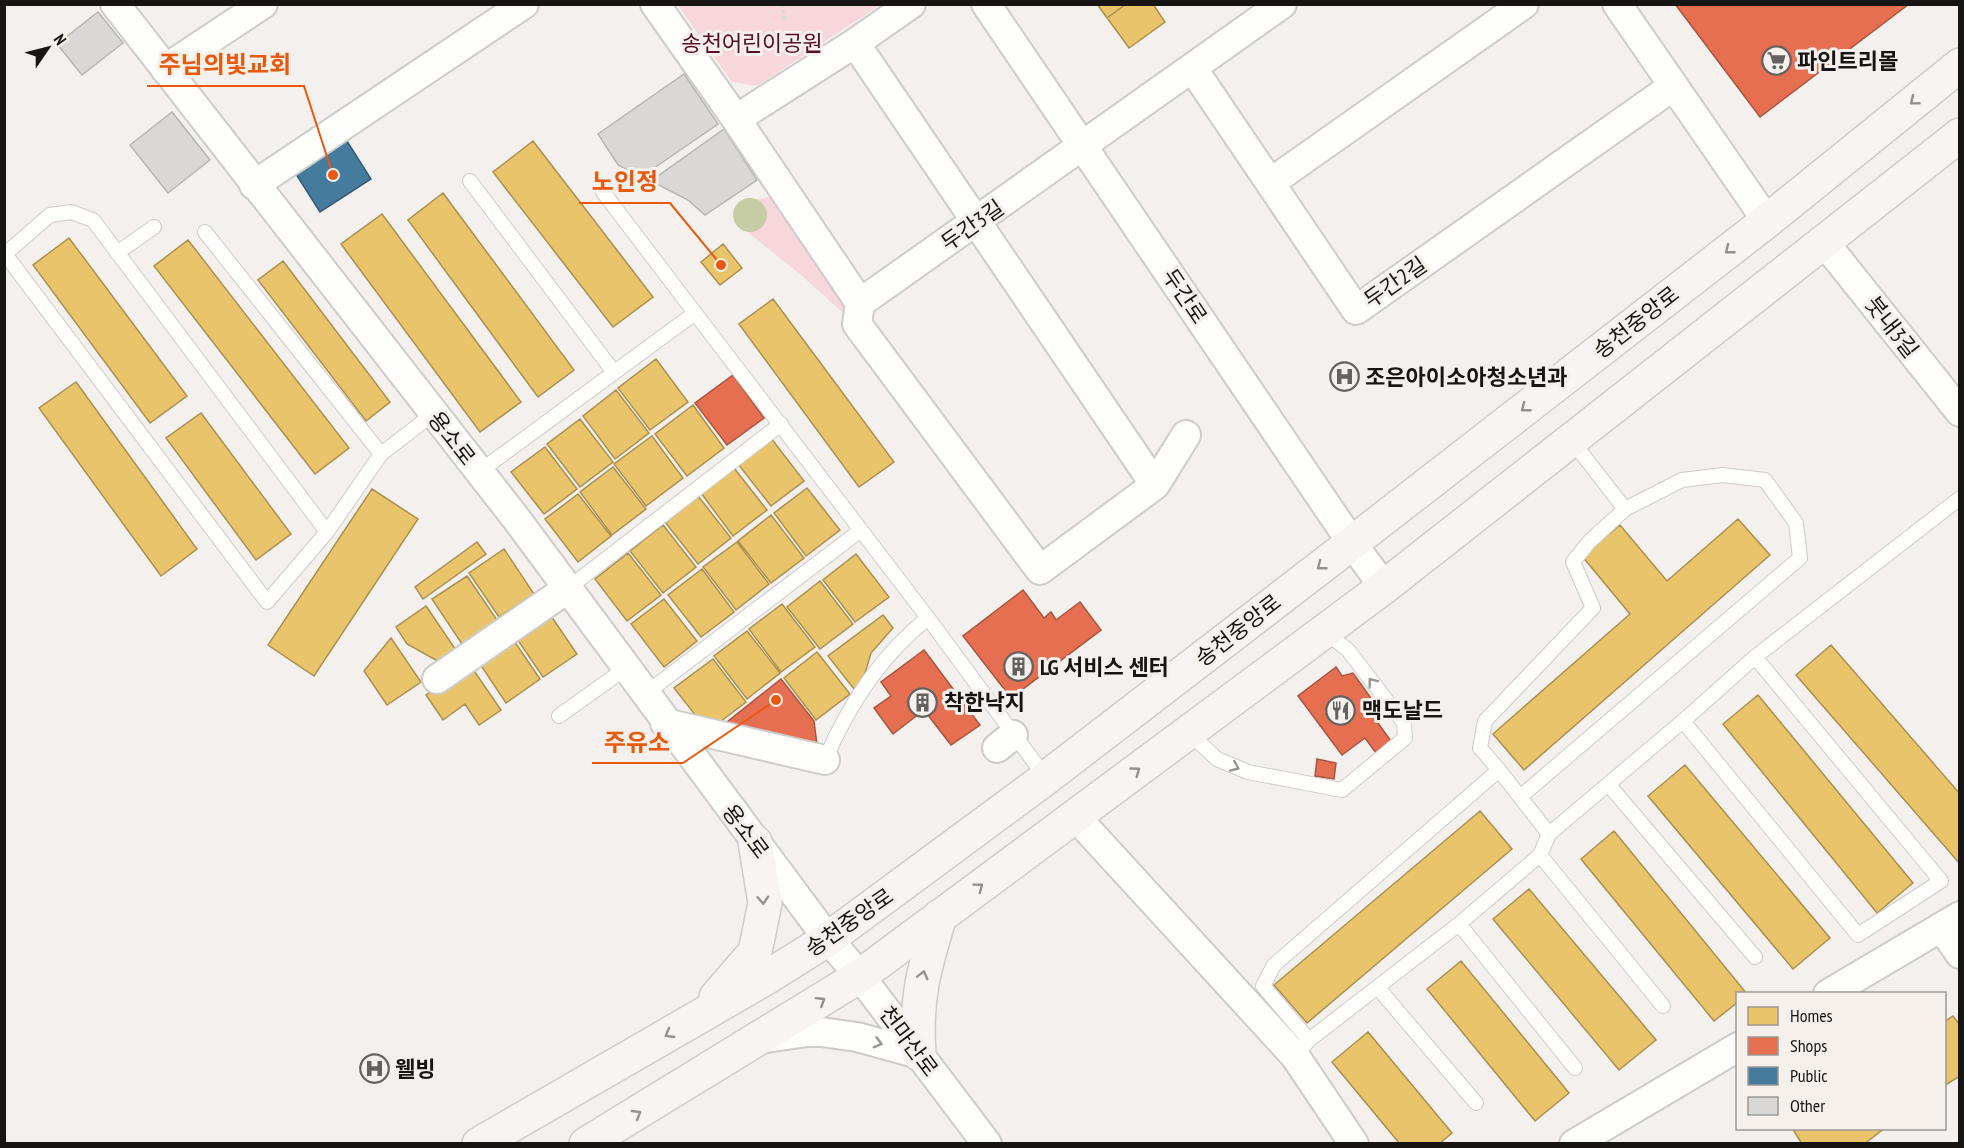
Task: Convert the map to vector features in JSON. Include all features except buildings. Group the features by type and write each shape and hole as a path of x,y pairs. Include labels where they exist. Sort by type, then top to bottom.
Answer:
{"street":[{"name":"용소로","path":"115,4 479,472 828,939"},
{"path":"165,69 263,4"},
{"path":"254,185 524,4"},
{"path":"655,4 860,303 857,324 1040,570 1155,485 1186,435"},
{"path":"736,119 855,43 911,4"},
{"name":"두간로","path":"986,4 1384,587"},
{"name":"두간3길","path":"860,303 975,224 1282,4"},
{"path":"1270,183 1524,4"},
{"path":"1617,4 1672,87 1767,221"},
{"path":"855,43 975,224 1155,485"},
{"name":"송천중앙로","path":"479,1143 699,1017 828,939 1046,778 1352,543 1767,221 1959,65"},
{"name":"두간2길","path":"1193,69 1356,310 1672,87"},
{"path":"586,1143 860,976 1384,587 1959,135"},
{"name":"붓내3길","path":"1824,242 1959,412"},
{"path":"437,679 567,589"},
{"path":"665,723 825,760"},
{"path":"1074,815 1302,1048 1354,1143"},
{"path":"699,1017 755,952 765,903 755,842"},
{"path":"759,1039 814,1031 857,1037 919,1054 916,1015 921,978 940,916"},
{"path":"1830,992 1950,921 1959,954"},
{"name":"천마산로","path":"828,939 860,976 987,1143"},
{"path":"1574,1143 1736,1048"}],"lane":[{"path":"470,181 613,371"},
{"path":"603,192 928,618 1005,741 1046,778"},
{"path":"327,532 93,220 71,212 50,215 5,254 267,602 327,532 381,454 433,414"},
{"path":"117,253 154,227"},
{"path":"205,232 381,454"},
{"path":"479,472 613,371 695,313"},
{"path":"567,589 781,424"},
{"path":"1572,441 1625,509"},
{"path":"1520,796 1800,558 1796,523 1765,480 1723,476 1682,480 1625,509 1589,542 1573,562 1593,608 1485,721 1480,748 1549,834"},
{"path":"1499,770 1274,964 1263,986 1302,1048 1459,924 1540,855 1549,834 1683,722 1755,657 1959,498"},
{"path":"645,694 861,530"},
{"path":"825,760 842,719 865,687 901,639 928,618"},
{"path":"1189,733 1216,759 1248,772 1342,790 1405,738 1404,723 1348,650 1325,632"},
{"path":"1683,722 1858,935 1941,881 1755,657"},
{"path":"559,716 626,668"},
{"path":"1608,784 1755,957"},
{"path":"1540,855 1663,1006"},
{"path":"1459,924 1575,1068"},
{"path":"1378,988 1476,1103"}],"path":[{"path":"782,4 784,20"}],"green space":[{"name":"송천어린이공원","path":"678,5 880,5 757,86 732,82"},
{"path":"771,197 847,297 843,313 801,275 735,222 734,211 740,202"}],"shaded area":[{"path":"750,198 762,203 767,215 762,227 750,232 738,227 733,215 738,203"}],"place":[{"name":"파인트리몰","path":"1776,61"},
{"name":"주님의빛교회","path":"333,175"},
{"name":"노인정","path":"721,265"},
{"name":"조은아이소아청소년과","path":"1344,377"},
{"name":"LG 서비스 센터","path":"1019,667"},
{"name":"주유소","path":"776,700"},
{"name":"착한낙지","path":"923,702"},
{"name":"맥도날드","path":"1341,710"},
{"name":"웰빙","path":"374,1069"}]}
